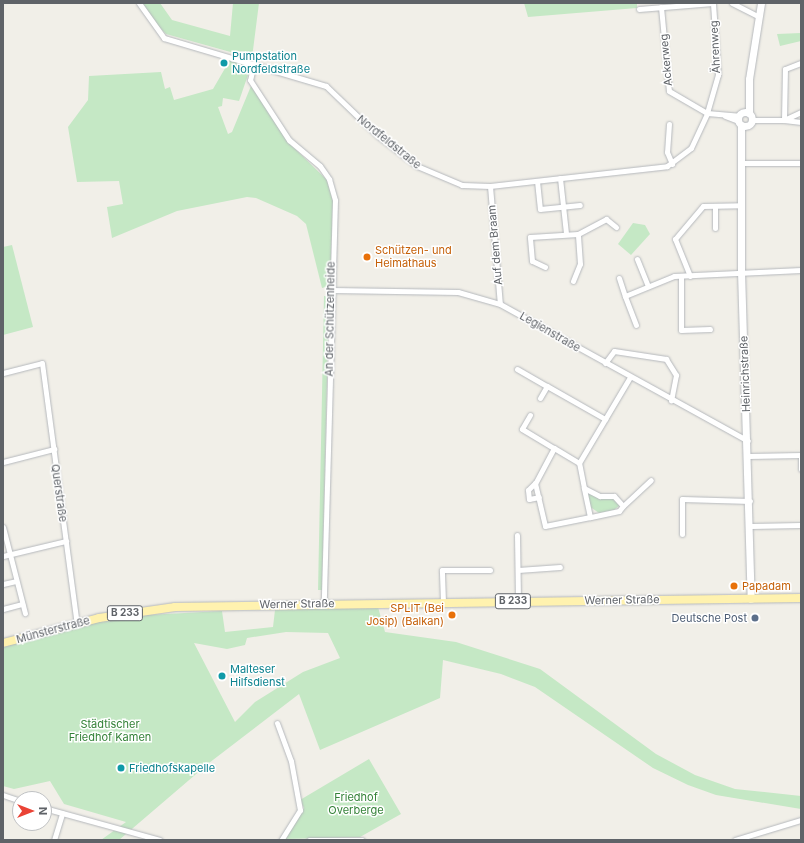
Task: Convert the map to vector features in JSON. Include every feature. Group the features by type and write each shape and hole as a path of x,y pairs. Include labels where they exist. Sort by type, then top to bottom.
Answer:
{"main road":[{"name":"Werner Straße","path":"175,607 801,598"},
{"name":"Münsterstraße","path":"3,643 76,624 175,607"}],"street":[{"name":"Nordfeldstraße","path":"139,3 164,38 254,63 326,86 378,136 432,175 462,185 490,186 672,164"},
{"path":"639,9 659,6 713,3"},
{"name":"Ährenweg","path":"707,113 718,75 713,3"},
{"path":"732,3 759,17"},
{"name":"Heinrichstraße","path":"751,599 749,456 740,271 744,119 761,3"},
{"name":"Ackerweg","path":"659,6 669,91 707,113"},
{"name":"An der Schützenheide","path":"254,63 250,80 289,140 316,161 329,179 335,200 324,604"},
{"path":"784,120 785,68 801,63"},
{"path":"669,124 667,152 672,164 691,148 707,113 744,119 800,122 800,112 784,120"},
{"path":"743,163 801,162"},
{"path":"560,178 566,233"},
{"path":"537,181 540,209 580,205"},
{"name":"Auf dem Braam","path":"490,186 500,304"},
{"path":"690,276 675,239 703,206 742,205"},
{"path":"715,206 716,228"},
{"path":"545,267 532,261 530,237 566,233 578,234 606,220 616,227"},
{"path":"573,281 580,264 578,234"},
{"path":"637,260 648,286"},
{"path":"625,296 648,286 681,276 740,271 801,270"},
{"path":"681,276 681,330 710,328"},
{"path":"619,278 636,325"},
{"name":"Legienstraße","path":"332,290 458,292 500,304 672,401 748,441"},
{"path":"605,363 614,351 666,359 677,378 672,401"},
{"name":"Querstraße","path":"3,373 42,363 76,624"},
{"path":"517,369 604,419"},
{"path":"590,517 579,463 630,377"},
{"path":"540,398 547,386"},
{"path":"530,415 522,429 579,463"},
{"path":"539,498 530,499 528,490 536,482 554,448"},
{"path":"3,462 54,449"},
{"path":"749,456 801,455 801,469"},
{"path":"536,482 545,526 619,511 651,480"},
{"path":"584,488 600,496 614,496 623,506"},
{"path":"682,534 682,499 750,501"},
{"path":"750,526 801,525"},
{"path":"3,527 25,613"},
{"path":"517,535 518,601"},
{"path":"3,556 66,541"},
{"path":"518,570 560,567"},
{"path":"443,602 442,570 490,570"},
{"path":"3,584 16,581"},
{"path":"3,609 22,604"},
{"path":"277,722 291,761 300,810 281,840"},
{"path":"52,810 160,840"},
{"path":"54,840 62,813"},
{"path":"735,840 801,820"},
{"path":"309,840 362,840"}],"green space":[{"path":"143,3 160,3 172,20 230,36 233,3 259,3 252,58 166,34 148,16"},
{"path":"524,3 637,3 637,8 528,17"},
{"path":"801,33 801,41 780,46 777,34"},
{"path":"231,58 245,64 249,72 239,101 223,98 222,106 218,107 228,134 232,132 251,86 287,141 327,180 333,202 330,286 322,288 306,224 297,216 256,198 247,197 177,211 112,238 107,207 123,204 119,181 77,182 68,127 88,100 89,76 161,72 165,89 170,87 174,100 213,89"},
{"path":"633,223 645,225 650,234 631,255 618,244"},
{"path":"12,245 33,327 3,335 3,247"},
{"path":"324,296 329,296 322,590 318,590"},
{"path":"587,492 613,497 620,505 614,510 599,513 589,506"},
{"name":"Städtischer Friedhof Kamen","path":"378,607 385,632 456,642 540,669 656,754 695,775 735,789 801,796 801,809 716,795 688,785 653,768 535,687 501,674 443,660 440,698 320,750 299,694 209,763 119,840 101,840 126,822 64,804 50,781 14,789 3,786 3,644 79,623 147,615 222,611 225,632 273,627 275,610","holes":["286,632 328,633 340,658 303,672 255,702 235,722 194,643 227,649 245,645 247,638"]},
{"name":"Friedhof Overberge","path":"369,759 401,814 360,837 284,839 304,808 300,800"}],"place":[{"name":"Pumpstation Nordfeldstraße","path":"224,63"},
{"name":"Schützen- und Heimathaus","path":"367,257"},
{"name":"Papadam","path":"734,586"},
{"name":"SPLIT (Bei Josip) (Balkan)","path":"452,615"},
{"name":"Deutsche Post","path":"755,618"},
{"name":"Malteser Hilfsdienst","path":"222,676"},
{"name":"Friedhofskapelle","path":"121,768"}]}
